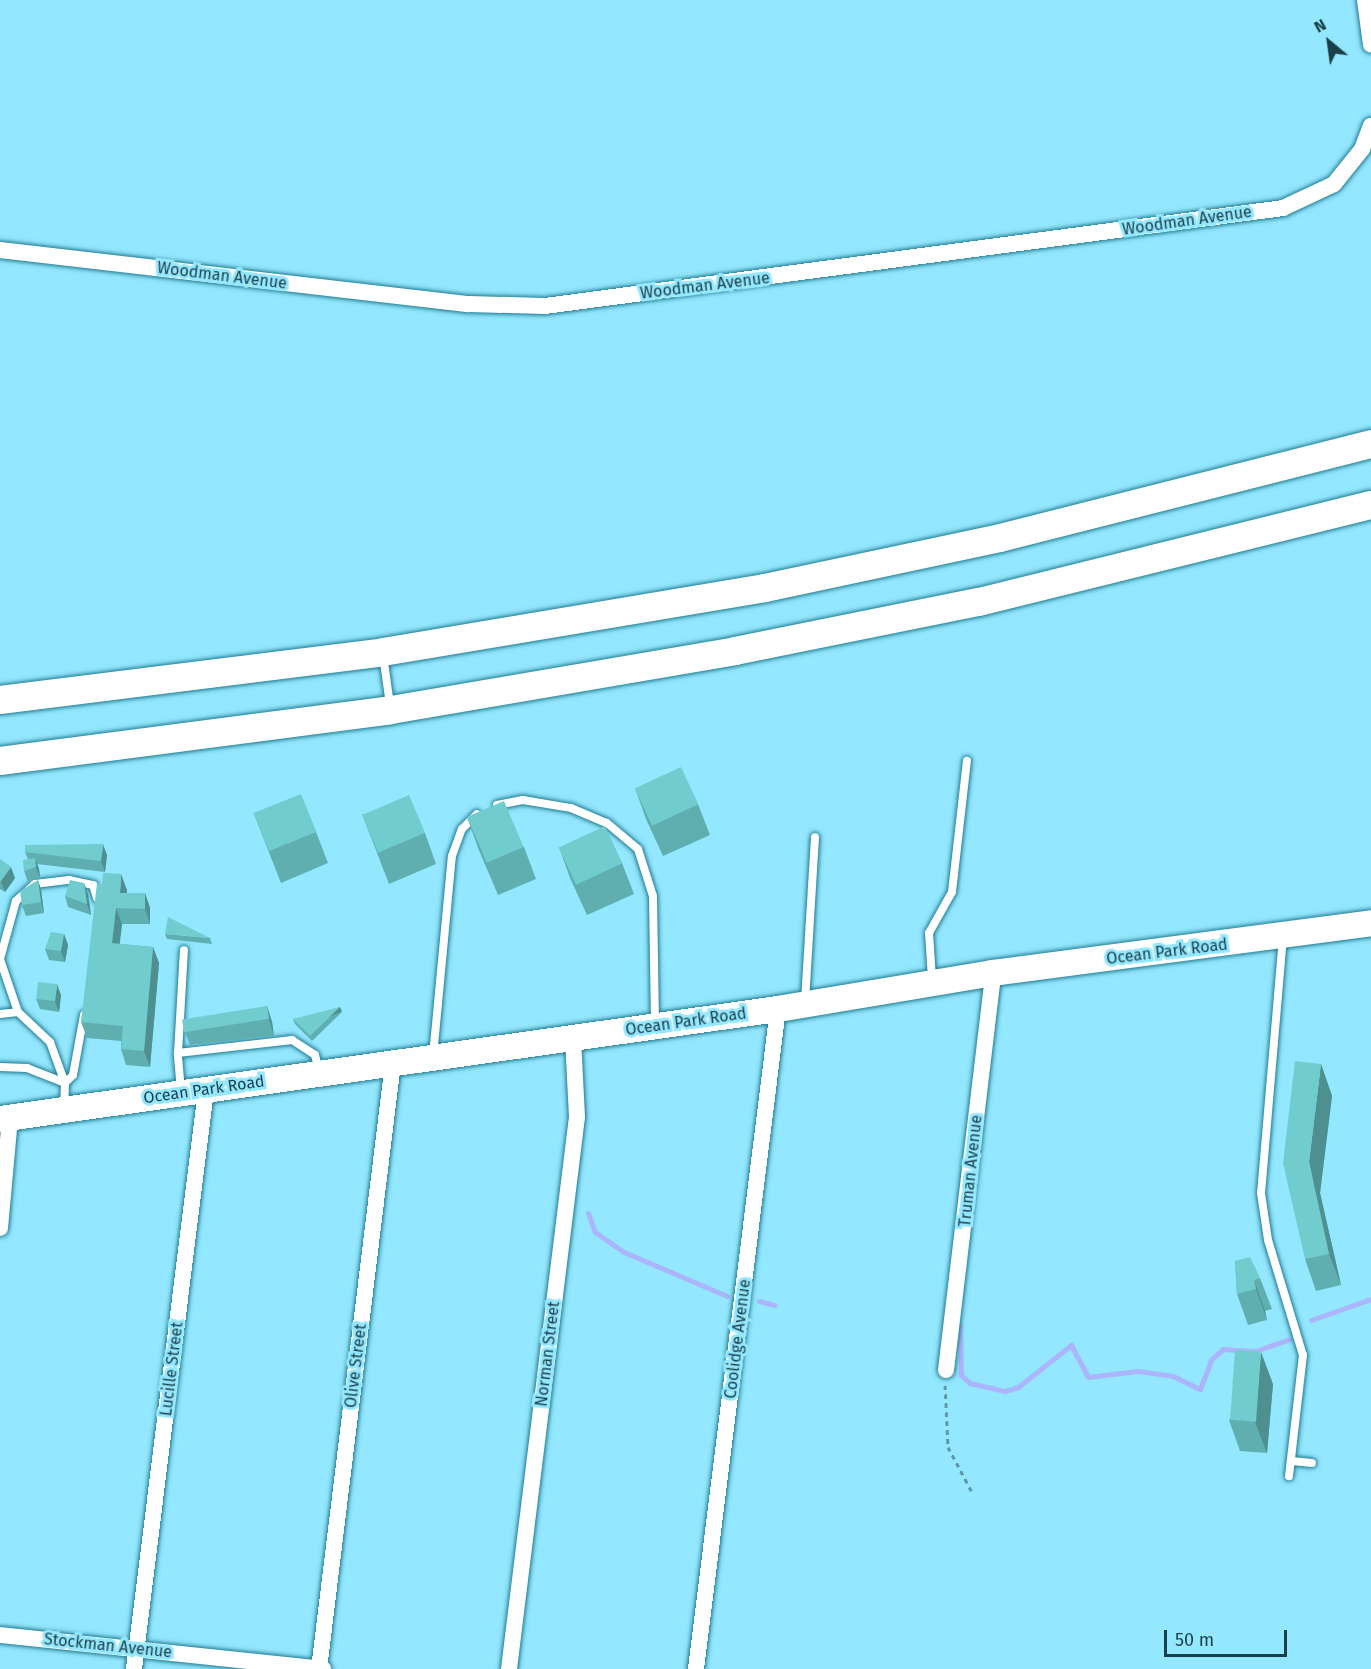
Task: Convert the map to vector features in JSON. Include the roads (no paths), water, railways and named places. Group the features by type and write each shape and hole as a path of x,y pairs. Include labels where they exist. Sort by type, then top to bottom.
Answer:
{"highway":[{"path":"2,699 383,652 765,588 1011,535 1371,444"},
{"path":"0,761 391,710 735,651 979,602 1371,505"}],"main road":[{"name":"Ocean Park Road","path":"5,1119 778,1009 993,973 1283,937 1371,923"}],"street":[{"path":"1365,0 1371,45"},
{"name":"Woodman Avenue","path":"0,250 469,304 545,306 1283,208 1334,184 1362,149 1371,126"},
{"name":"Truman Avenue","path":"946,1370 993,973"},
{"name":"Coolidge Avenue","path":"696,1669 778,1009"},
{"name":"Norman Street","path":"509,1669 576,1117 573,1038"},
{"name":"Olive Street","path":"319,1669 393,1063"},
{"name":"Lucille Street","path":"134,1669 194,1092"},
{"path":"0,1228 5,1119"},
{"name":"Stockman Avenue","path":"0,1635 323,1669"}],"lane":[{"path":"383,652 391,710"},
{"path":"932,983 929,933 952,892 967,761"},
{"path":"433,1058 454,850 469,820 509,802 550,802 589,814 638,849 653,896 655,1026"},
{"path":"805,1005 815,837"},
{"path":"64,1110 65,1083 50,1042 18,1012 4,974 1,945 23,890 87,881 97,892 98,911"},
{"path":"1283,937 1262,1193 1268,1240 1303,1355 1289,1476"},
{"path":"184,950 178,1053 194,1092"},
{"path":"65,1083 73,1075 86,999"},
{"path":"0,1014 18,1012"},
{"path":"178,1053 292,1040 315,1055 319,1074"},
{"path":"0,1067 27,1068 65,1083"},
{"path":"1292,1461 1312,1463"}],"waterway":[{"path":"588,1213 595,1232 624,1252 727,1296"},
{"path":"1311,1320 1371,1299"},
{"path":"759,1301 774,1305"},
{"path":"960,1325 961,1375 970,1383 1005,1391 1018,1387 1071,1345 1088,1377 1138,1371 1173,1376 1200,1389 1211,1360 1223,1349 1255,1351 1289,1339"}]}
